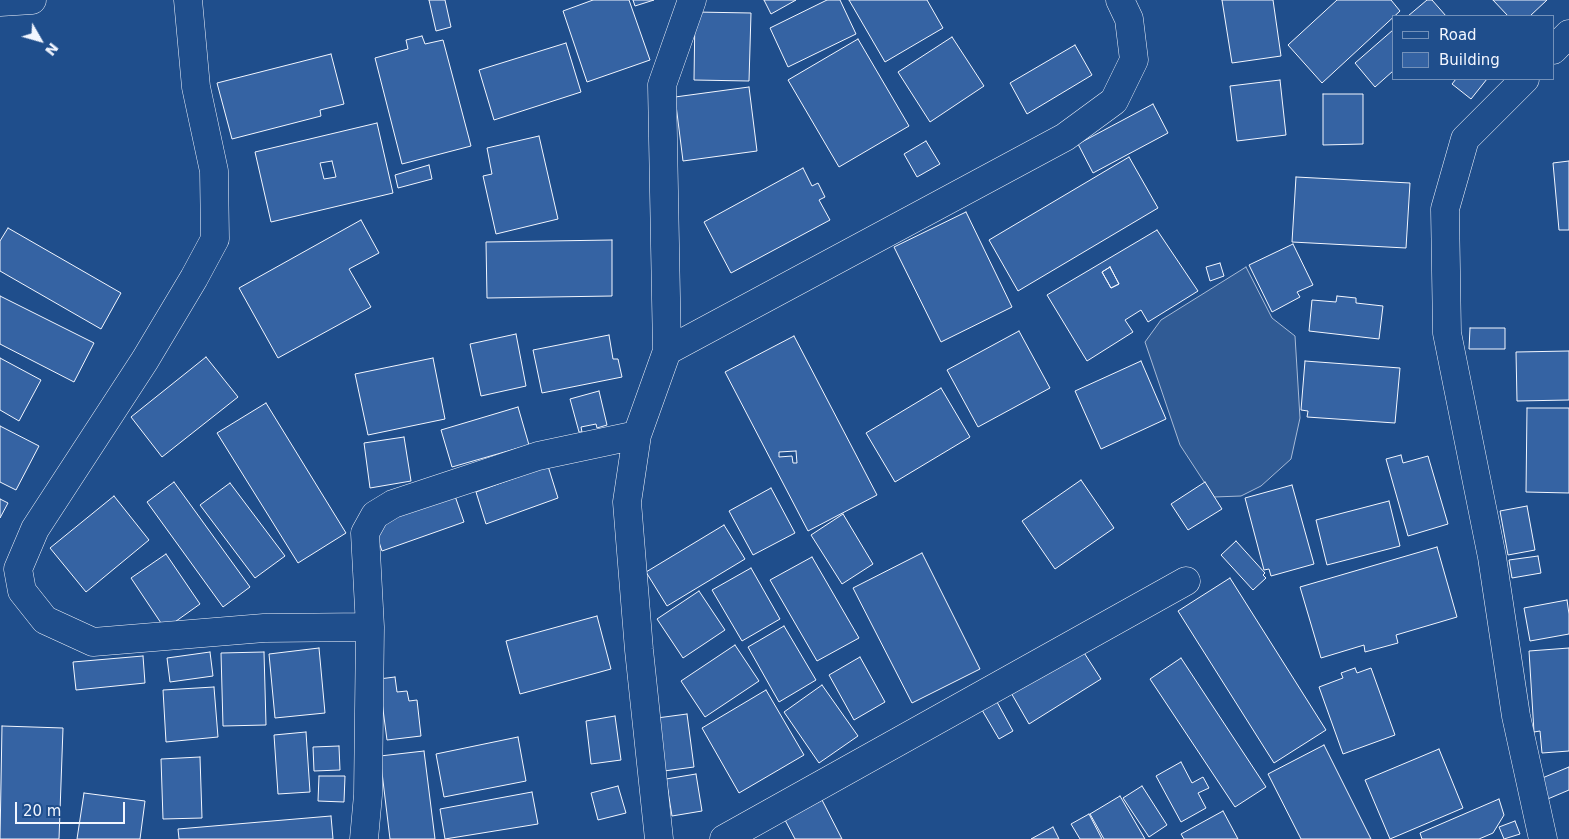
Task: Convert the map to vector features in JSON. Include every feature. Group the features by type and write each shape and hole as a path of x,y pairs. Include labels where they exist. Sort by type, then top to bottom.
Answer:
{"street":[{"path":"0,2 32,0"},
{"path":"188,0 196,87 214,171 215,239 145,360 35,529 18,568 22,591 45,620 93,642 264,628 370,627"},
{"path":"659,839 627,502 636,436 667,351 662,85 692,0"},
{"path":"667,351 1065,137 1114,101 1134,60 1129,19 1120,0"},
{"path":"1554,49 1569,34"},
{"path":"1524,80 1465,139 1445,209 1447,334 1492,557 1516,716 1543,839"},
{"path":"364,839 368,795 370,627 365,534 375,515 392,504 538,456 636,436"},
{"path":"724,839 1186,580"}],"shaded area":[{"path":"1246,267 1272,318 1295,336 1300,418 1291,459 1261,486 1241,496 1214,497 1180,445 1145,342 1161,320"}],"building":[{"path":"429,0 445,0 451,27 436,31"},
{"path":"593,0 629,0 650,60 587,82 563,11"},
{"path":"633,0 654,0 635,6"},
{"path":"764,0 796,0 771,14"},
{"path":"827,0 840,0 856,34 788,67 770,28"},
{"path":"849,0 927,0 943,28 885,62"},
{"path":"1222,0 1273,0 1281,56 1232,63"},
{"path":"1337,0 1391,0 1400,11 1396,15 1392,15 1392,18 1322,83 1288,45"},
{"path":"1427,0 1432,0 1445,15 1409,15"},
{"path":"1493,0 1547,0 1531,15 1507,15"},
{"path":"695,12 751,13 749,81 694,80"},
{"path":"1392,31 1392,72 1375,87 1355,63"},
{"path":"422,36 425,44 443,40 471,146 402,164 375,58 408,49 406,40"},
{"path":"952,37 984,86 930,122 898,72"},
{"path":"858,39 909,126 839,167 788,80"},
{"path":"566,43 581,92 494,120 479,70"},
{"path":"1075,45 1092,75 1027,114 1010,83"},
{"path":"331,54 344,104 320,110 321,116 232,139 217,83"},
{"path":"1280,80 1286,135 1237,141 1230,86"},
{"path":"1455,80 1486,80 1471,99 1452,84"},
{"path":"749,87 757,151 683,161 675,97"},
{"path":"1323,94 1363,94 1363,144 1323,145"},
{"path":"1153,104 1168,133 1093,173 1078,144"},
{"path":"377,123 393,193 271,222 255,152","holes":["332,161 336,177 324,179 320,163"]},
{"path":"539,136 558,219 496,234 483,176 492,174 487,148"},
{"path":"926,141 940,164 917,177 904,154"},
{"path":"1129,157 1158,208 1018,291 989,240"},
{"path":"1569,161 1569,230 1559,230 1553,163"},
{"path":"429,165 432,179 398,188 395,175"},
{"path":"803,168 812,186 818,183 825,197 819,200 830,220 731,273 704,222"},
{"path":"1296,177 1410,183 1406,248 1292,242"},
{"path":"966,212 1012,307 941,342 894,247"},
{"path":"361,220 379,253 349,269 371,307 278,358 239,288"},
{"path":"8,228 121,293 101,329 0,271 0,241"},
{"path":"1157,230 1198,291 1148,322 1141,310 1125,320 1133,332 1087,361 1047,295","holes":["1110,267 1119,284 1111,288 1102,272"]},
{"path":"612,240 612,296 487,298 486,242"},
{"path":"1293,244 1313,285 1297,292 1300,297 1272,312 1249,265"},
{"path":"1220,263 1224,276 1210,281 1206,267"},
{"path":"1110,267 1119,284 1111,288 1102,272"},
{"path":"0,296 94,343 74,382 0,344"},
{"path":"1337,296 1356,298 1356,303 1383,306 1379,339 1309,331 1312,300 1336,302"},
{"path":"1470,328 1505,328 1505,349 1469,349"},
{"path":"1019,331 1050,388 978,427 947,370"},
{"path":"516,334 526,386 481,396 470,344"},
{"path":"609,335 613,359 618,359 622,377 542,393 533,350"},
{"path":"794,336 877,495 808,531 725,372","holes":["796,451 797,463 793,463 792,456 779,457 779,452"]},
{"path":"1569,351 1569,400 1517,401 1516,352"},
{"path":"206,357 238,397 162,457 131,417"},
{"path":"0,358 41,380 19,421 0,410"},
{"path":"433,358 445,419 368,435 355,374"},
{"path":"1141,361 1166,419 1101,449 1075,391"},
{"path":"1305,361 1400,368 1395,423 1307,417 1308,411 1301,410"},
{"path":"941,388 970,437 895,482 866,433"},
{"path":"599,391 607,425 597,428 596,424 581,427 582,432 579,432 570,399"},
{"path":"266,403 346,533 298,563 217,433"},
{"path":"518,407 529,445 452,467 441,430"},
{"path":"1527,408 1569,408 1569,493 1526,492"},
{"path":"0,426 39,446 16,490 0,482"},
{"path":"404,437 411,481 370,488 364,443"},
{"path":"1401,455 1403,463 1428,456 1448,524 1408,536 1386,459"},
{"path":"548,466 558,498 486,524 476,492"},
{"path":"1081,480 1114,528 1055,569 1022,521"},
{"path":"174,482 250,587 223,607 147,502"},
{"path":"1205,482 1222,509 1188,530 1171,504"},
{"path":"230,483 285,556 255,578 200,505"},
{"path":"1292,485 1314,564 1271,576 1269,569 1264,570 1245,498"},
{"path":"771,488 795,533 753,555 729,511"},
{"path":"454,493 464,522 382,551 372,522"},
{"path":"114,496 149,540 86,592 50,548"},
{"path":"0,499 8,503 0,518"},
{"path":"1389,501 1400,546 1327,565 1316,520"},
{"path":"1527,506 1535,550 1508,555 1500,511"},
{"path":"843,514 873,564 842,584 811,535"},
{"path":"724,525 745,559 667,606 646,572"},
{"path":"1236,541 1265,573 1263,575 1266,578 1253,590 1221,555"},
{"path":"1437,547 1457,617 1396,635 1398,643 1365,652 1364,645 1321,658 1300,587"},
{"path":"922,553 980,669 912,703 853,588"},
{"path":"166,554 200,604 165,629 131,578"},
{"path":"1538,556 1541,573 1512,578 1509,560"},
{"path":"812,557 859,638 817,661 770,580"},
{"path":"751,568 780,619 742,641 712,590"},
{"path":"1230,578 1326,730 1274,763 1178,611"},
{"path":"699,591 725,630 683,658 657,619"},
{"path":"1567,600 1569,634 1530,641 1524,608"},
{"path":"597,616 611,669 520,694 506,641"},
{"path":"784,626 816,680 779,702 748,647"},
{"path":"735,645 759,681 705,717 681,681"},
{"path":"319,648 325,713 275,718 269,654"},
{"path":"1081,648 1101,679 1029,724 1010,691"},
{"path":"1569,648 1569,751 1542,753 1540,731 1534,732 1529,651"},
{"path":"210,652 213,676 170,682 167,658"},
{"path":"264,652 266,725 223,726 221,653"},
{"path":"143,656 145,683 76,690 73,662"},
{"path":"860,657 885,702 854,720 829,675"},
{"path":"1181,658 1266,787 1235,807 1150,679"},
{"path":"1355,668 1357,673 1371,668 1395,735 1343,754 1319,687 1343,678 1341,673"},
{"path":"395,677 397,692 407,691 409,701 417,700 421,736 387,740 379,679"},
{"path":"822,685 858,736 819,763 784,712"},
{"path":"214,687 218,737 166,742 163,690"},
{"path":"766,690 804,755 739,793 702,728"},
{"path":"997,702 1013,731 999,739 982,710"},
{"path":"687,714 694,767 664,771 657,718"},
{"path":"615,716 621,760 591,764 586,721"},
{"path":"2,726 63,728 59,839 0,839"},
{"path":"306,732 310,792 278,794 274,735"},
{"path":"518,737 526,781 444,797 436,754"},
{"path":"1324,745 1371,839 1301,839 1268,774"},
{"path":"339,746 340,770 314,771 313,747"},
{"path":"1439,749 1463,808 1390,839 1365,780"},
{"path":"424,751 435,839 390,839 380,756"},
{"path":"200,757 202,818 163,819 161,759"},
{"path":"1181,762 1192,783 1203,777 1209,788 1198,793 1206,808 1181,822 1156,776"},
{"path":"1569,767 1569,790 1543,801 1535,781"},
{"path":"696,774 702,811 672,816 666,779"},
{"path":"319,776 345,776 344,802 318,801"},
{"path":"618,786 626,813 598,820 591,793"},
{"path":"1142,786 1167,825 1149,837 1123,798"},
{"path":"532,792 538,824 445,839 440,809"},
{"path":"84,793 145,801 140,839 77,839"},
{"path":"1120,796 1145,839 1104,839 1090,814"},
{"path":"1499,799 1504,815 1493,833 1479,839 1422,839 1420,833"},
{"path":"822,800 842,839 795,839 785,820"},
{"path":"1223,811 1238,839 1184,839 1181,834"},
{"path":"1089,814 1102,839 1080,839 1071,824"},
{"path":"331,816 333,839 179,839 178,829"},
{"path":"1515,821 1520,834 1504,839 1499,827"},
{"path":"1053,827 1059,839 1031,839"}]}
